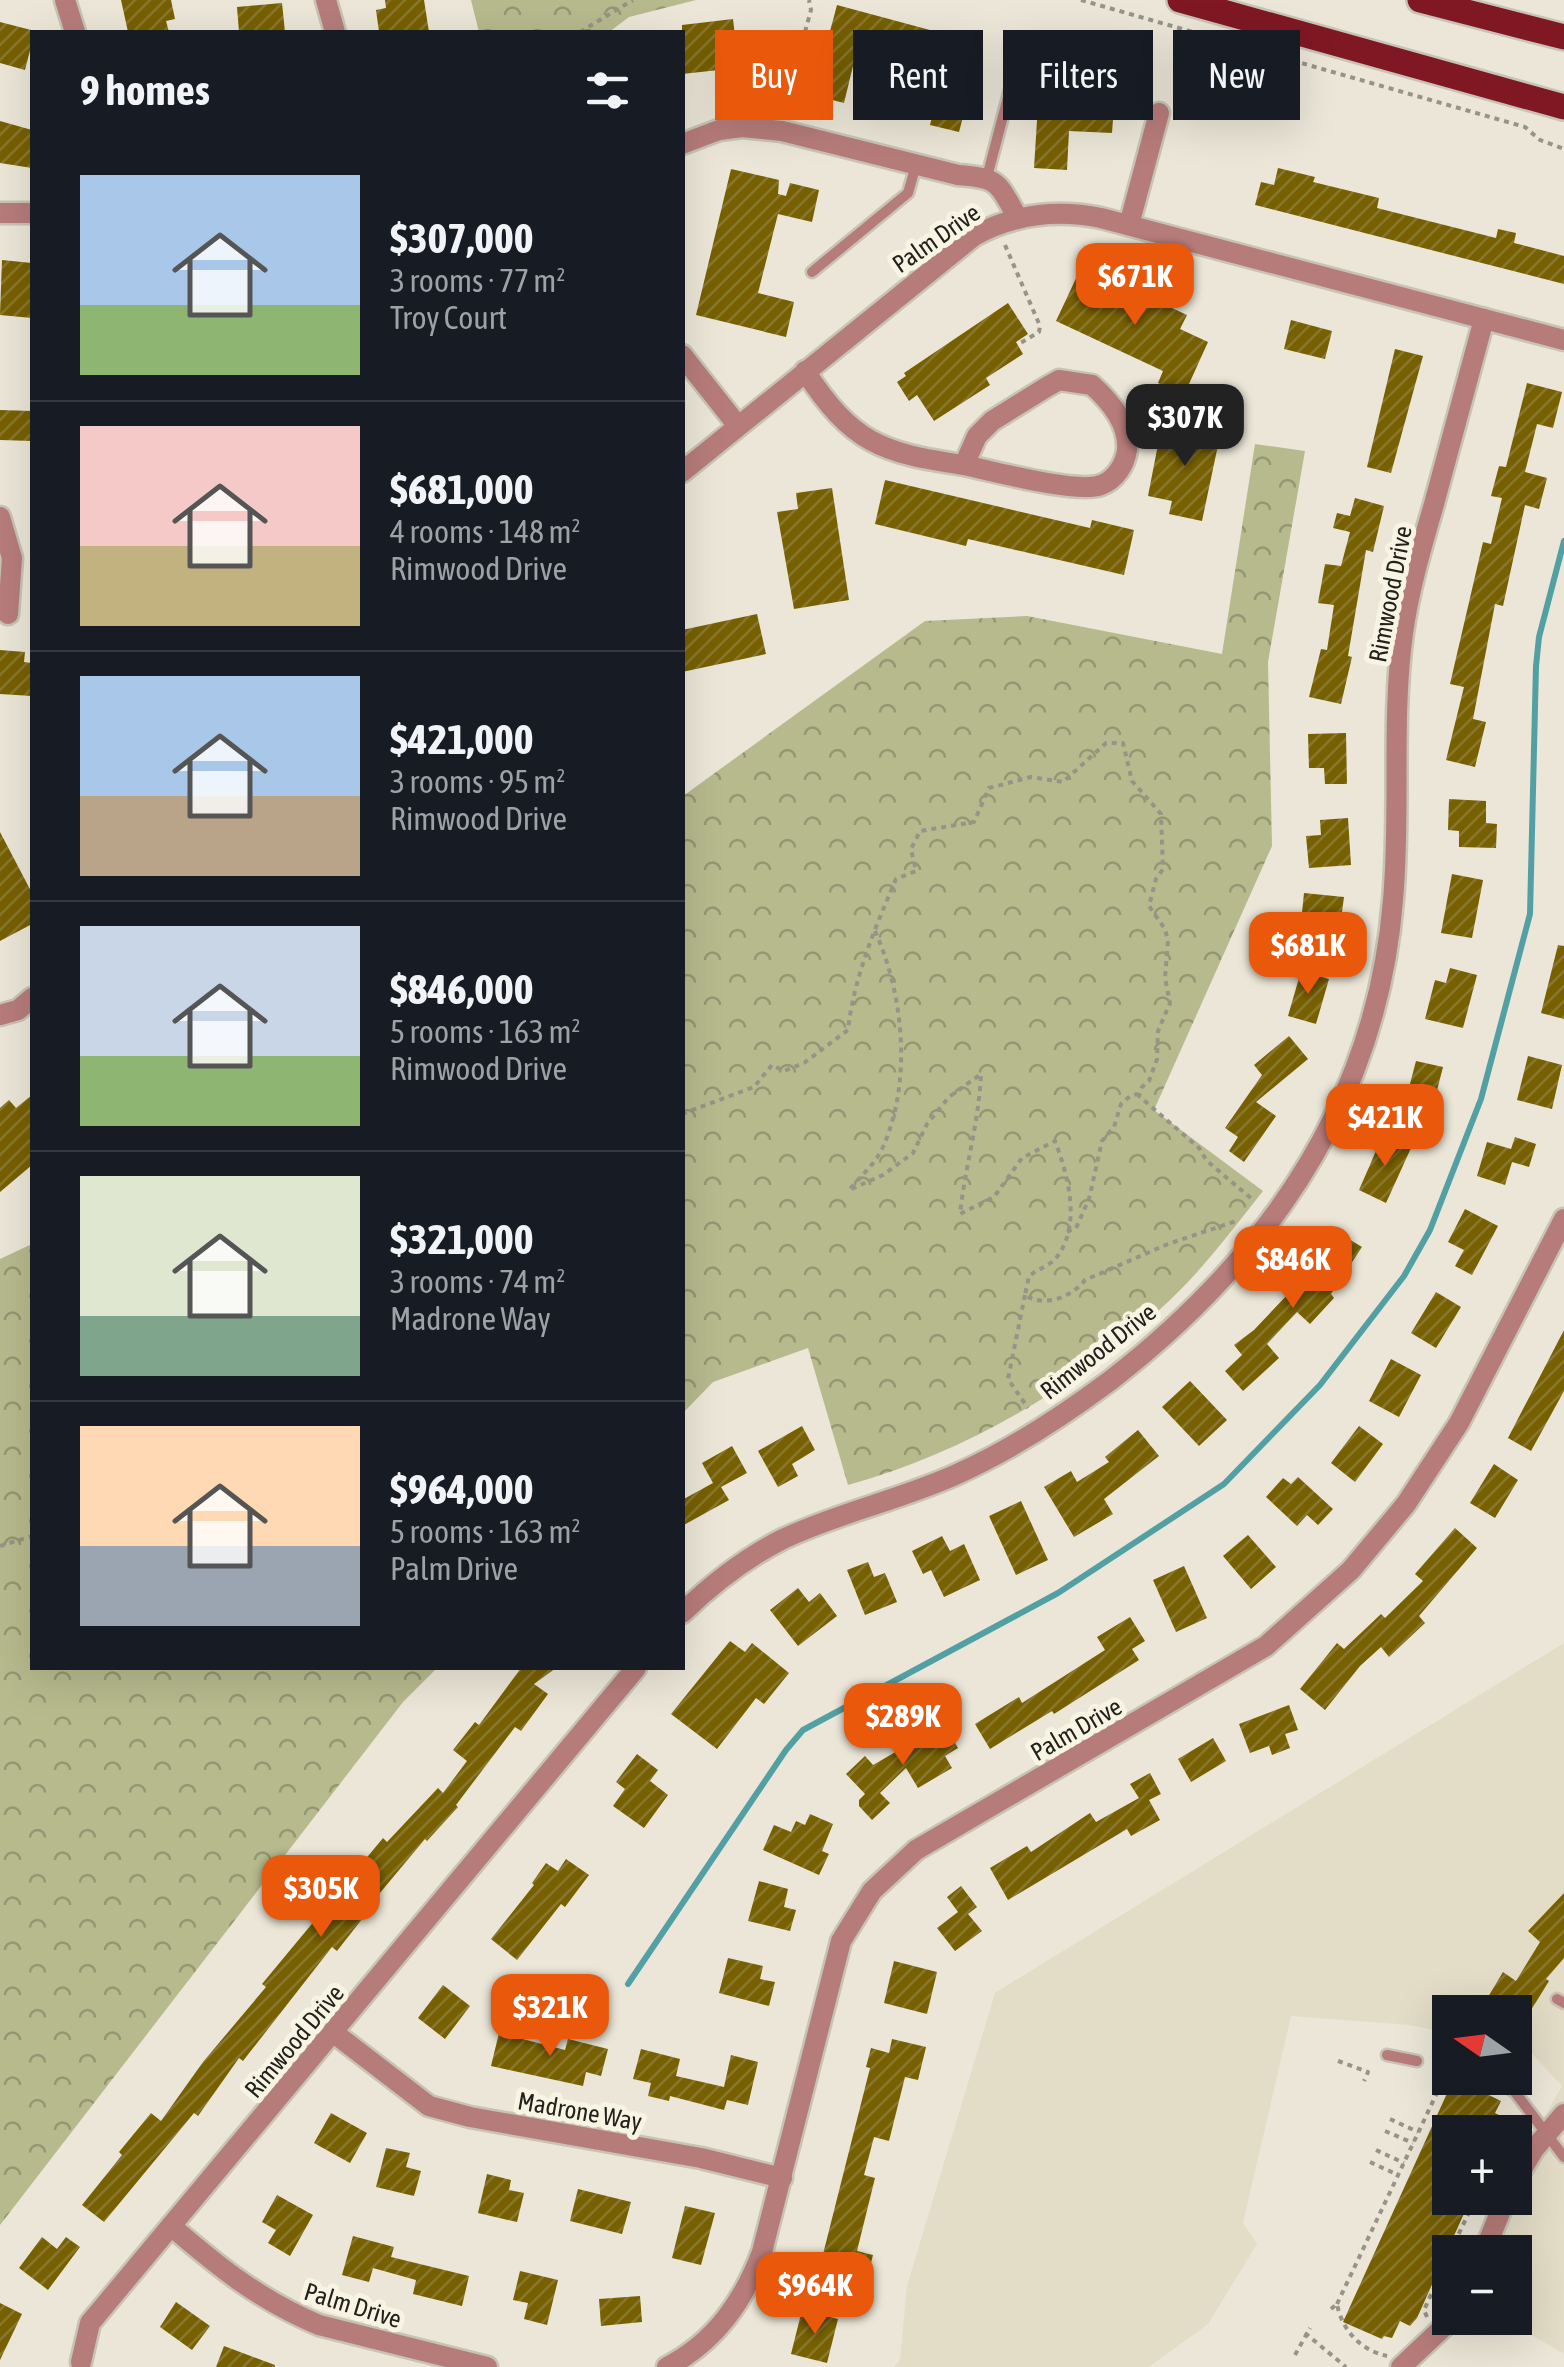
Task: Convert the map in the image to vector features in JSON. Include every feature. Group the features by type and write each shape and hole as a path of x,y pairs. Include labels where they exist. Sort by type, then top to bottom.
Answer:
{"main road":[{"path":"1180,0 1564,107"},
{"path":"1420,0 1564,36"}],"street":[{"path":"65,0 74,30"},
{"path":"326,0 334,30"},
{"path":"1129,225 1159,113"},
{"path":"685,143 719,130 782,131 958,175 987,177 997,183 1018,218"},
{"path":"0,213 30,213"},
{"name":"Palm Drive","path":"685,470 974,236 1018,218 1080,214 1564,340"},
{"name":"Rimwood Drive","path":"685,1610 718,1582 781,1540 898,1499 969,1468 1112,1378 1228,1273 1276,1213 1323,1140 1359,1062 1382,986 1394,882 1403,633 1484,319"},
{"path":"685,359 738,426"},
{"path":"805,371 833,411 879,447 918,459 1077,487 1105,484 1117,474 1126,458 1125,426 1092,385 1059,380 992,421 977,436 964,466"},
{"path":"0,518 22,556 8,614"},
{"path":"0,1016 18,1010 30,1000"},
{"name":"Palm Drive","path":"667,2367 694,2352 735,2308 762,2252 837,1954 854,1916 872,1891 916,1850 1266,1646 1340,1580 1382,1536 1433,1465 1508,1332 1564,1220"},
{"name":"Rimwood Drive","path":"81,2362 90,2323 634,1670"},
{"name":"Madrone Way","path":"334,2033 428,2106 701,2158 782,2178"},
{"path":"1532,2156 1564,2114"},
{"name":"Palm Drive","path":"171,2226 246,2288 294,2315 319,2325 488,2367"},
{"path":"1399,2361 1432,2335"}],"lane":[{"path":"987,177 1003,116"},
{"path":"812,272 908,193 916,164"},
{"path":"1387,2055 1417,2061"},
{"path":"1517,2095 1564,2157"}],"path":[{"path":"583,30 633,0"},
{"path":"803,30 811,10 809,0"},
{"path":"1081,0 1524,126 1540,140 1564,150"},
{"path":"1004,243 1040,326 1039,332 1017,345"},
{"path":"685,1113 754,1088 772,1065 784,1071 804,1063 848,1030 853,991 896,879 916,871 911,850 920,831 974,822 989,788 1031,777 1063,782 1106,743 1123,742 1132,781 1161,814 1163,869 1156,879 1149,906 1168,941 1165,978 1170,1003 1158,1031 1156,1058 1145,1085 1139,1094 1121,1104 1116,1123 1102,1141 1078,1225 1067,1232"},
{"path":"875,932 890,965 898,1013 898,1105 882,1151 849,1190 882,1176 913,1153 927,1124 949,1097 981,1074 980,1108 960,1214 994,1198 1022,1158 1056,1141 1070,1190 1067,1232 1056,1258 1030,1276 1008,1379 1028,1408"},
{"path":"1139,1094 1142,1102 1199,1148 1206,1161 1254,1200"},
{"path":"1025,1295 1049,1301 1076,1290 1085,1280 1168,1244 1236,1221"},
{"path":"0,1546 30,1537"},
{"path":"1338,2061 1368,2072 1364,2081"},
{"path":"1331,2310 1435,2095"},
{"path":"1390,2119 1418,2132"},
{"path":"1385,2131 1413,2144"},
{"path":"1376,2150 1404,2162"},
{"path":"1370,2162 1398,2176"},
{"path":"1430,2326 1424,2310 1432,2292"},
{"path":"1337,2304 1342,2325 1362,2345 1399,2361"},
{"path":"1294,2355 1308,2331 1346,2367"}],"shaded area":[{"path":"1564,1643 1564,2354 1531,2335 1532,2235 1489,2235 1503,2215 1532,2215 1532,2138 1562,2086 1532,2054 1532,1995 1432,1995 1432,2029 1291,2016 1243,2223 1257,2244 1208,2324 1149,2367 894,2367 900,2360 907,2286 995,1993"}],"green space":[{"path":"471,0 696,0 629,17 612,30 478,30"},
{"path":"1255,444 1305,451 1268,662 1272,846 1154,1110 1263,1191 1182,1288 1098,1361 978,1435 892,1471 848,1485 808,1348 713,1382 685,1411 685,795 925,621 1027,616 1222,654"},
{"path":"30,1245 30,1670 435,1670 403,1702 0,2225 0,1259"}],"building":[{"path":"121,0 171,0 175,19 166,21 168,30 128,30"},
{"path":"385,0 424,0 429,30 379,30 376,10 386,8"},
{"path":"282,3 285,30 239,30 237,7"},
{"path":"837,5 930,30 853,30 853,66 844,103 833,100 830,30"},
{"path":"733,19 734,30 715,30 715,70 685,74 682,25"},
{"path":"0,22 31,30 25,70 0,63"},
{"path":"931,120 962,120 959,132 930,125"},
{"path":"1037,120 1113,120 1112,133 1069,131 1067,170 1034,168"},
{"path":"0,121 30,129 30,168 0,163"},
{"path":"1278,168 1315,177 1313,182 1379,198 1377,208 1496,238 1498,229 1516,233 1514,243 1564,256 1564,284 1255,205 1261,182 1274,185"},
{"path":"731,169 779,180 778,194 786,196 790,183 819,190 812,222 778,214 758,293 794,302 786,337 696,315"},
{"path":"2,260 30,263 30,318 0,315"},
{"path":"1079,272 1113,288 1116,282 1187,315 1180,329 1208,342 1184,395 1158,383 1163,371 1056,321"},
{"path":"1008,303 1028,334 1016,342 1023,354 986,378 990,385 934,421 917,395 909,401 897,382 906,376 904,373"},
{"path":"1291,320 1332,331 1325,359 1284,349"},
{"path":"1395,349 1423,356 1391,473 1367,467"},
{"path":"1527,383 1562,392 1553,428 1537,424 1525,472 1547,478 1539,509 1525,505 1503,606 1495,604 1473,719 1486,722 1475,767 1446,760 1464,687 1450,684 1483,542 1491,544 1502,498 1491,496 1499,466 1506,467"},
{"path":"0,410 30,411 30,441 0,440"},
{"path":"1179,422 1221,431 1202,521 1169,514 1172,501 1148,496 1161,429 1177,433"},
{"path":"885,480 1090,528 1092,520 1134,530 1124,575 968,539 966,546 875,524"},
{"path":"832,488 849,600 794,609 777,512 798,509 796,493"},
{"path":"1355,498 1384,506 1373,552 1366,550 1348,656 1352,657 1341,704 1309,697 1321,649 1327,650 1334,605 1318,603 1325,564 1341,566 1350,532 1333,528 1337,513 1350,516"},
{"path":"757,614 766,654 685,671 685,629"},
{"path":"0,650 25,652 24,662 30,663 30,696 0,694"},
{"path":"1346,733 1347,784 1325,784 1324,768 1309,768 1308,734"},
{"path":"1449,799 1486,801 1486,823 1497,824 1496,848 1459,847 1459,831 1448,830"},
{"path":"1348,818 1351,865 1309,868 1306,836 1321,835 1320,820"},
{"path":"0,832 30,889 30,925 0,941"},
{"path":"1452,874 1483,880 1472,938 1441,933"},
{"path":"1304,893 1344,897 1340,927 1328,926 1326,944 1299,942"},
{"path":"1558,945 1564,946 1564,1019 1541,1013"},
{"path":"1450,968 1477,975 1463,1028 1425,1019 1435,980 1446,983"},
{"path":"1301,971 1329,979 1316,1024 1288,1016"},
{"path":"1289,1036 1308,1059 1256,1102 1276,1116 1244,1162 1229,1151 1238,1137 1225,1128 1262,1075 1254,1065"},
{"path":"1528,1056 1562,1065 1552,1109 1517,1100"},
{"path":"1416,1061 1443,1067 1432,1110 1405,1103"},
{"path":"30,1097 30,1167 0,1192 0,1108 9,1100 16,1108"},
{"path":"1383,1135 1411,1148 1386,1203 1359,1190"},
{"path":"1515,1137 1536,1144 1529,1167 1512,1162 1505,1185 1477,1176 1487,1142 1511,1149"},
{"path":"1465,1209 1498,1226 1472,1275 1455,1266 1464,1250 1448,1242"},
{"path":"1339,1233 1362,1247 1331,1294 1334,1298 1310,1324 1297,1312 1267,1344 1279,1358 1243,1391 1225,1371 1242,1355 1234,1345 1254,1330 1308,1273 1311,1276"},
{"path":"1436,1292 1461,1307 1436,1348 1411,1333"},
{"path":"1564,1330 1564,1391 1531,1451 1508,1438"},
{"path":"1391,1359 1421,1375 1399,1417 1369,1401"},
{"path":"1190,1381 1227,1420 1199,1446 1162,1407"},
{"path":"802,1426 815,1450 792,1464 798,1476 778,1487 758,1451"},
{"path":"1359,1426 1383,1444 1355,1482 1331,1463"},
{"path":"1138,1430 1159,1456 1104,1499 1113,1514 1074,1537 1044,1487 1071,1471 1077,1482 1109,1462 1105,1457"},
{"path":"732,1446 747,1473 721,1487 729,1500 685,1524 685,1498 713,1483 702,1463"},
{"path":"1494,1464 1518,1480 1495,1518 1470,1503"},
{"path":"1298,1477 1333,1509 1318,1525 1307,1515 1297,1526 1266,1497 1283,1478 1291,1484"},
{"path":"1021,1501 1048,1560 1016,1575 989,1516"},
{"path":"1455,1528 1477,1548 1419,1616 1425,1623 1389,1657 1381,1647 1360,1666 1325,1710 1300,1689 1337,1643 1344,1649 1381,1614 1385,1618 1423,1581 1415,1574"},
{"path":"1248,1535 1276,1567 1251,1589 1223,1556"},
{"path":"942,1536 950,1551 964,1544 980,1580 944,1597 931,1570 923,1574 912,1551"},
{"path":"868,1562 874,1577 885,1573 897,1602 865,1615 847,1570"},
{"path":"1184,1566 1207,1618 1176,1632 1153,1580"},
{"path":"798,1588 809,1602 820,1593 837,1616 798,1646 770,1610"},
{"path":"1130,1617 1145,1641 1132,1649 1139,1660 990,1749 975,1724 1019,1697 1022,1703 1105,1650 1097,1637"},
{"path":"730,1641 745,1652 752,1643 789,1673 764,1704 756,1698 717,1749 671,1714"},
{"path":"520,1670 553,1670 534,1684 548,1694 521,1731 515,1727 458,1807 425,1839 337,1951 332,1947 243,2061 239,2058 198,2116 194,2113 104,2222 82,2205 151,2113 161,2121 203,2062 266,1987 262,1984 383,1838 387,1842 438,1788 443,1793 467,1761 453,1750 475,1722 479,1725"},
{"path":"1289,1705 1298,1730 1285,1734 1290,1748 1272,1755 1269,1746 1250,1753 1239,1724"},
{"path":"944,1724 958,1748 945,1756 952,1768 918,1788 906,1768 880,1793 890,1803 872,1820 859,1806 865,1794 846,1774 865,1756 873,1765"},
{"path":"1213,1738 1226,1761 1191,1782 1178,1759"},
{"path":"637,1754 658,1770 650,1781 668,1795 644,1828 613,1806 625,1789 616,1782"},
{"path":"1150,1773 1161,1794 1149,1800 1160,1820 1131,1836 1127,1829 1008,1900 990,1868 1027,1846 1031,1852 1090,1813 1096,1822 1139,1798 1130,1784"},
{"path":"810,1814 833,1824 822,1851 829,1854 819,1875 763,1850 774,1825 791,1832 796,1821 805,1825"},
{"path":"566,1859 589,1875 517,1960 491,1939 534,1885 546,1863 558,1871"},
{"path":"759,1881 788,1889 784,1907 796,1910 790,1931 748,1921"},
{"path":"961,1886 977,1907 968,1914 982,1931 955,1951 937,1928 958,1912 947,1897"},
{"path":"1564,1893 1564,1958 1546,1979 1549,1981 1532,2008 1532,1995 1489,1995 1503,1972 1516,1981 1540,1942 1528,1931"},
{"path":"728,1958 763,1966 760,1979 775,1982 769,2006 719,1993"},
{"path":"894,1961 937,1972 927,2014 884,2003"},
{"path":"443,1985 470,2006 445,2039 418,2018"},
{"path":"499,2033 565,2050 568,2039 608,2049 601,2076 586,2072 583,2086 491,2066"},
{"path":"892,2039 926,2047 918,2080 905,2077 889,2141 874,2137 864,2175 875,2178 857,2251 873,2255 864,2290 817,2278 870,2068 866,2067 871,2048 889,2053"},
{"path":"641,2049 680,2059 676,2076 724,2087 731,2055 758,2062 748,2105 727,2100 724,2110 670,2096 669,2101 648,2096 651,2083 633,2079"},
{"path":"1446,2095 1489,2095 1501,2101 1495,2113 1499,2115 1437,2115"},
{"path":"331,2113 367,2133 350,2163 314,2143"},
{"path":"1432,2126 1432,2215 1463,2215 1454,2235 1432,2235 1432,2285 1417,2318 1410,2326 1400,2321 1392,2338 1382,2339 1343,2322"},
{"path":"386,2148 410,2153 406,2167 421,2171 414,2196 376,2187"},
{"path":"487,2174 511,2180 509,2190 524,2193 517,2222 478,2213"},
{"path":"578,2189 631,2202 622,2234 570,2221"},
{"path":"277,2195 313,2215 290,2256 268,2243 276,2230 262,2222"},
{"path":"685,2206 715,2213 701,2265 672,2258"},
{"path":"353,2236 394,2247 391,2257 469,2276 462,2306 413,2294 416,2280 373,2268 369,2282 342,2275"},
{"path":"42,2237 57,2249 66,2237 80,2247 48,2290 19,2268"},
{"path":"520,2271 558,2280 547,2325 524,2319 528,2303 513,2300"},
{"path":"640,2296 642,2322 601,2326 599,2299"},
{"path":"176,2302 210,2326 192,2350 160,2327"},
{"path":"0,2303 22,2314 0,2360"},
{"path":"802,2310 838,2319 827,2363 791,2354"},
{"path":"224,2346 275,2365 275,2367 216,2367"}],"waterway":[{"path":"628,1984 803,1730 1058,1593 1224,1484 1320,1385 1404,1276 1430,1230 1481,1099 1530,914 1536,666 1539,637 1564,541"}]}
